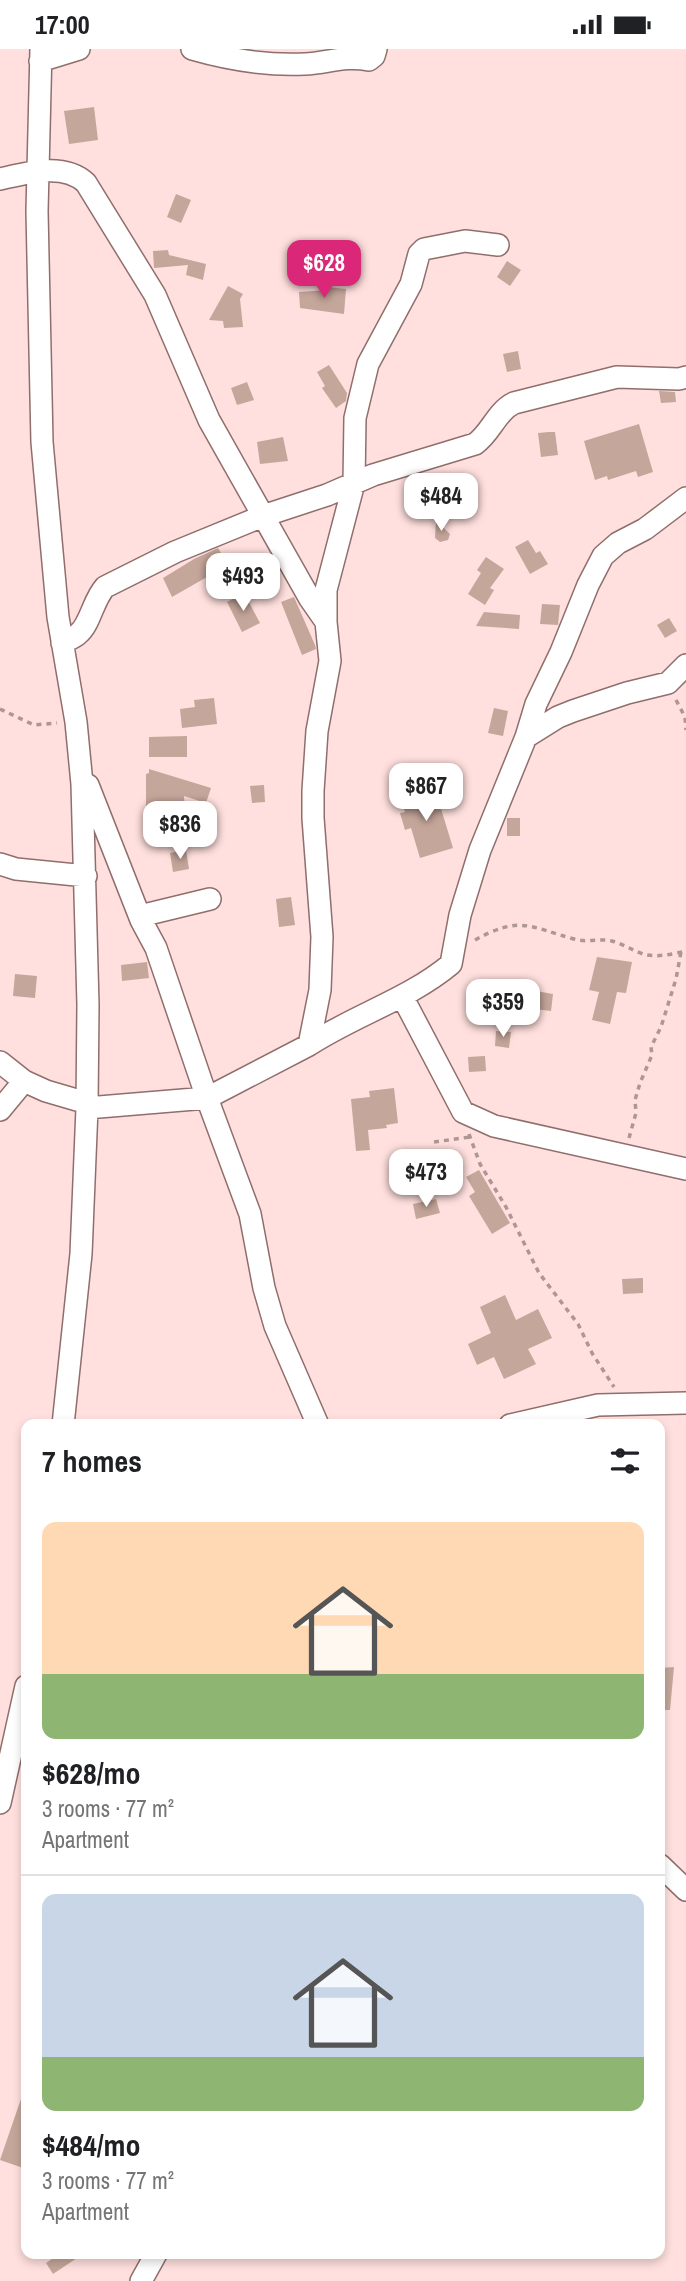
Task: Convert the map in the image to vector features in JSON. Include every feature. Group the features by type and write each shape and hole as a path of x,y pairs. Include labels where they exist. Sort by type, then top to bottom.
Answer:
{"street":[{"path":"64,1419 81,1254 87,1105 86,876 76,722 62,643 42,442 37,170 40,55 79,49"},
{"path":"192,49 244,60 301,64 348,57 369,60 376,49"},
{"path":"0,179 37,170 71,174 86,183 155,295 209,420 326,622"},
{"path":"310,1045 320,990 322,947 313,791 317,731 330,661 326,590 354,482 355,418 368,363 411,284 419,254 424,249 465,241 498,245"},
{"path":"62,643 84,629 96,596 105,587 175,552 263,516 327,495 354,482 475,444 484,438 507,406 514,403 617,377 686,377"},
{"path":"0,1062 24,1081 87,1105 207,1098 402,996 451,964 460,915 480,850 526,737 536,704 588,585 603,556 686,498"},
{"path":"526,737 573,711 626,693 667,683 686,665"},
{"path":"80,764 140,916 156,948 250,1214 264,1289 275,1326 315,1419"},
{"path":"0,865 86,876"},
{"path":"140,916 210,898"},
{"path":"402,996 463,1112 494,1126 686,1170"},
{"path":"0,1110 24,1081"},
{"path":"536,1419 598,1405 686,1403"},
{"path":"0,1803 21,1708"},
{"path":"665,1870 686,1890"},
{"path":"141,2281 153,2259"}],"path":[{"path":"667,683 685,717 686,730"},
{"path":"0,709 34,725 76,722"},
{"path":"451,964 471,943 494,929 515,925 536,926 575,940 609,940 645,955 684,952 661,1027 652,1047 652,1055 640,1083 632,1133 621,1156"},
{"path":"463,1112 480,1164 506,1207 539,1273 578,1324 592,1353 626,1403"},
{"path":"434,1142 470,1137"}],"building":[{"path":"94,107 98,140 69,144 64,111"},
{"path":"176,194 191,200 181,223 167,217"},
{"path":"168,250 169,255 206,264 203,280 186,275 188,265 154,268 153,251"},
{"path":"507,261 521,270 510,286 497,277"},
{"path":"228,286 243,294 240,299 243,327 224,328 223,321 209,320"},
{"path":"327,287 346,289 344,314 300,308 299,292 327,290"},
{"path":"518,351 521,369 507,372 503,354"},
{"path":"329,365 347,393 346,401 336,408 322,388 325,386 317,372"},
{"path":"247,382 254,400 237,405 231,388"},
{"path":"659,391 675,392 676,402 661,403"},
{"path":"639,424 653,472 638,477 636,471 608,480 607,476 595,480 584,441"},
{"path":"555,432 558,455 541,457 538,433"},
{"path":"283,437 288,461 260,464 257,442"},
{"path":"436,520 450,534 448,540 440,542 435,538"},
{"path":"528,540 536,553 540,551 548,564 530,574 515,547"},
{"path":"218,548 228,565 172,597 163,578"},
{"path":"486,557 504,569 490,588 494,590 485,605 468,594 481,573 477,570"},
{"path":"268,560 274,573 261,579 255,565"},
{"path":"244,593 260,623 242,632 227,602"},
{"path":"294,597 316,649 302,655 281,602"},
{"path":"542,604 560,605 558,625 540,624"},
{"path":"484,612 520,615 519,629 476,626"},
{"path":"669,618 677,631 665,638 657,625"},
{"path":"214,698 217,724 182,728 180,709 195,707 194,700"},
{"path":"494,708 508,711 503,736 488,733"},
{"path":"187,736 187,757 149,757 149,737"},
{"path":"149,769 211,788 206,803 184,796 185,808 146,808 146,774"},
{"path":"264,785 265,802 252,803 250,786"},
{"path":"435,789 453,848 420,858 411,828 405,830 400,813 405,812 401,800"},
{"path":"507,818 520,818 520,836 507,836"},
{"path":"186,850 189,869 173,872 170,853"},
{"path":"291,897 295,925 279,927 276,899"},
{"path":"597,957 632,962 626,993 617,992 610,1024 592,1020 599,992 589,990"},
{"path":"147,962 149,978 122,981 121,965"},
{"path":"15,974 37,976 35,998 13,996"},
{"path":"536,991 553,994 551,1011 534,1009"},
{"path":"496,1031 511,1032 509,1048 495,1046"},
{"path":"485,1056 486,1071 469,1072 468,1057"},
{"path":"394,1088 398,1123 386,1125 387,1128 368,1130 370,1150 356,1151 351,1099 370,1097 369,1091"},
{"path":"479,1170 510,1223 492,1234 469,1196 475,1192 466,1177"},
{"path":"436,1199 440,1213 416,1219 413,1204"},
{"path":"643,1278 643,1293 623,1294 622,1279"},
{"path":"505,1295 516,1320 538,1309 552,1338 528,1349 536,1364 504,1379 494,1357 477,1365 468,1344 491,1333 480,1307"},
{"path":"674,1667 670,1710 665,1710 665,1668"},
{"path":"21,2099 21,2167 0,2160"},
{"path":"52,2259 76,2259 53,2274 46,2263"}]}
